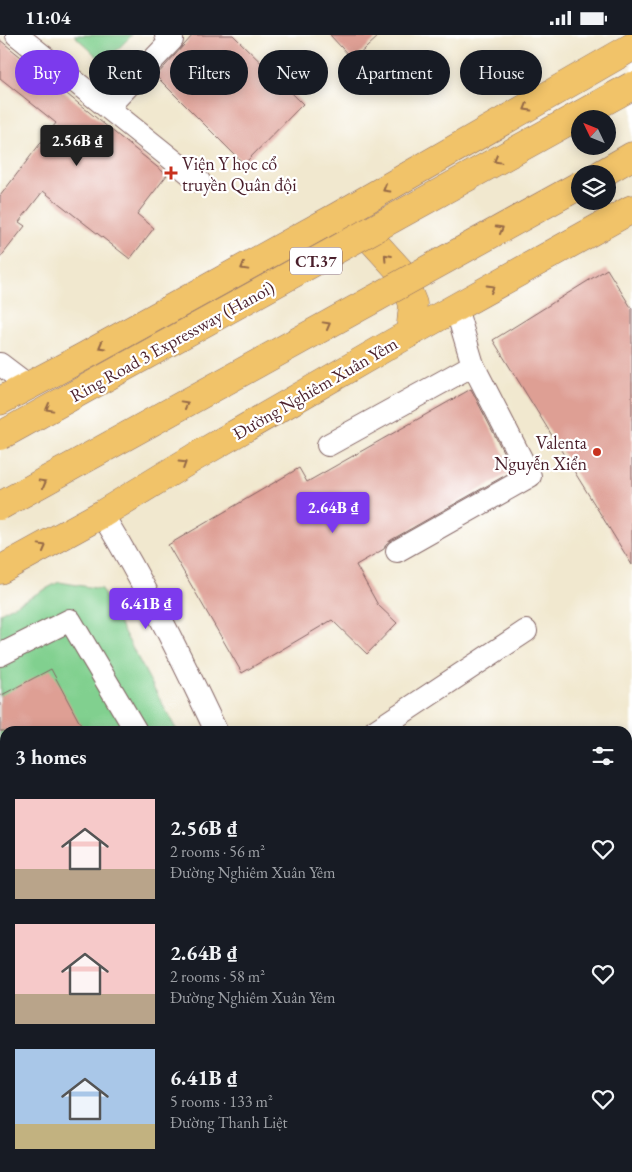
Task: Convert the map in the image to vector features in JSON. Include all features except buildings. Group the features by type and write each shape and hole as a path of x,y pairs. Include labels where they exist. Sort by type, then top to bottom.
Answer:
{"main road":[{"path":"0,401 338,216 631,48 632,86"},
{"name":"Ring Road 3 Expressway (Hanoi)","path":"0,435 632,86"},
{"path":"616,165 632,156"},
{"path":"0,506 571,190"},
{"name":"Đường Nghiêm Xuân Yêm","path":"0,570 102,514 195,457 410,333 632,209"},
{"path":"338,216 369,237 400,271 412,304 410,333"}],"street":[{"path":"17,35 199,181"},
{"path":"108,107 172,40 166,35"},
{"path":"397,551 530,476 473,365 456,307"},
{"path":"0,364 29,386"},
{"path":"328,445 473,365"},
{"path":"102,514 132,562 214,726"},
{"path":"0,655 70,620 133,726"},
{"path":"383,726 526,631"}],"green space":[{"path":"74,35 132,35 117,50 90,50"},
{"path":"59,582 101,589 174,726 0,726 0,613"}],"place":[{"name":"Viện Y học cổ truyền Quân đội","path":"171,173"},
{"name":"Valenta Nguyễn Xiển","path":"597,452"}]}
